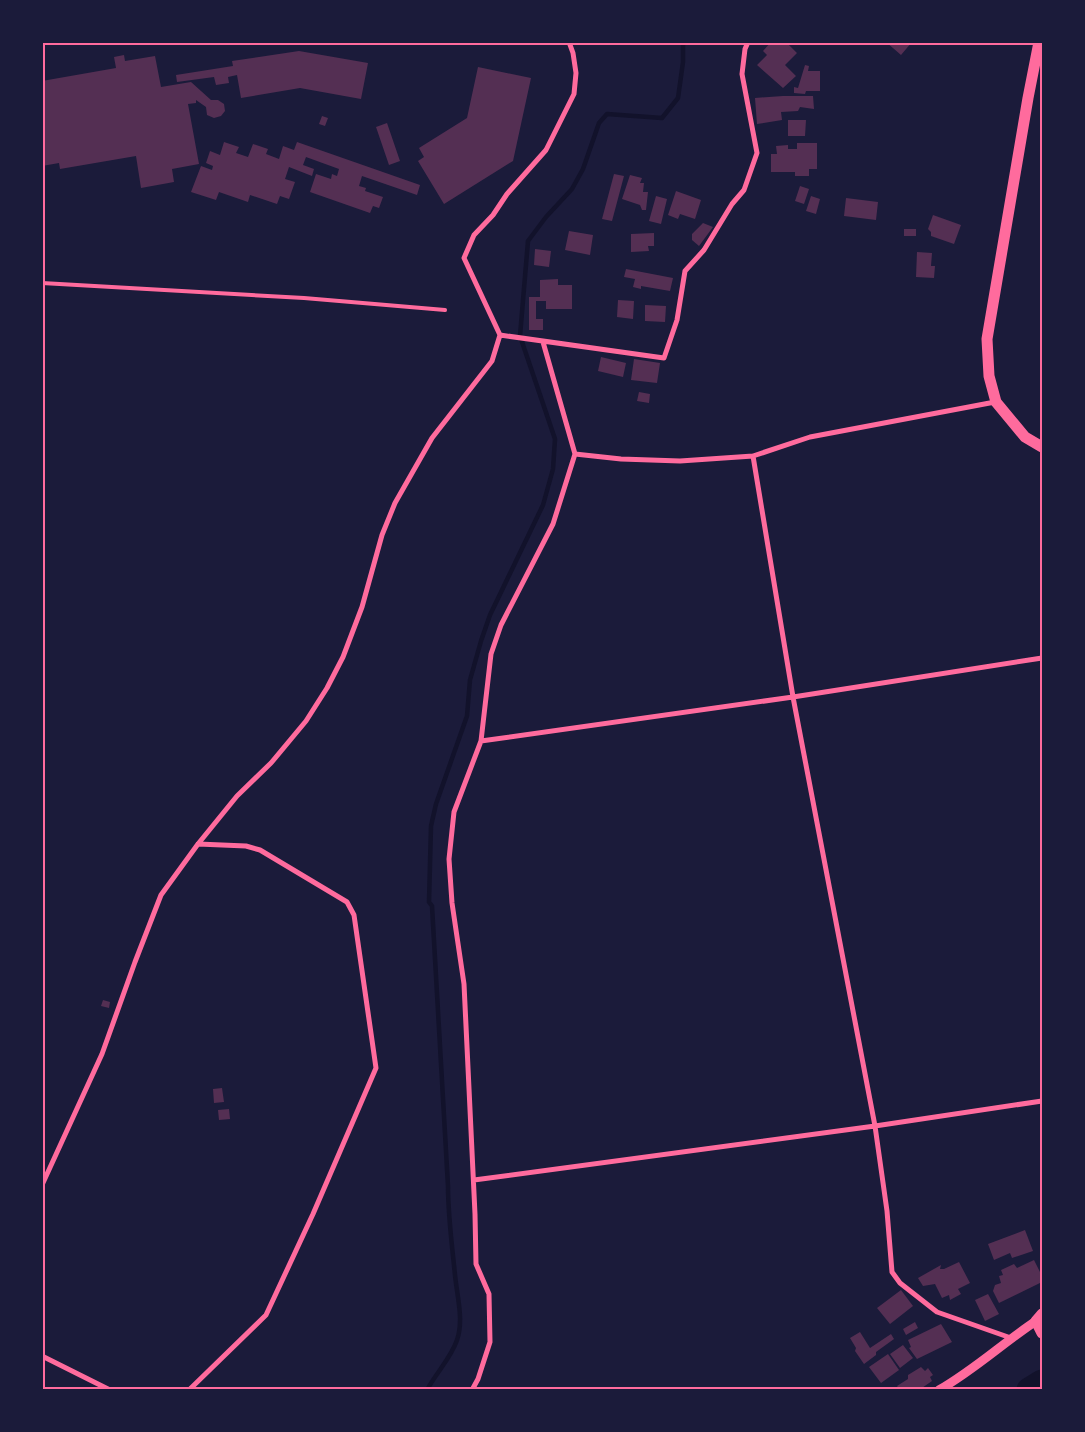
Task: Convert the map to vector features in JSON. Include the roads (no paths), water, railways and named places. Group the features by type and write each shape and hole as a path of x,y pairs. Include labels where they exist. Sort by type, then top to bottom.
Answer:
{"main road":[{"path":"1039,42 987,339 989,376 996,402 1025,437 1042,447"},
{"path":"1039,1318 1042,1332"}],"street":[{"path":"42,1185 102,1054 135,962 162,895 198,844 237,796 270,763 300,728 327,688 343,657 362,607 382,535 395,504 432,438 492,361 500,335 464,258 474,235 546,150 574,94 576,73 570,42"},
{"path":"500,335 664,358 677,320 685,271 704,250 732,204 744,190 757,153 742,74 745,49 748,42"},
{"path":"472,1390 478,1379 490,1342 489,1294 476,1264 474,1180 464,984 452,903 449,859 454,812 480,741 491,654 501,626 553,524 575,454 543,342"},
{"path":"575,454 621,459 680,461 753,456 810,437 996,402"},
{"path":"753,456 793,696 875,1126 887,1211 892,1272 900,1282 937,1312 1011,1338"},
{"path":"480,741 1042,658"},
{"path":"189,1390 266,1315 313,1214 376,1068 354,915 347,902 260,850 246,846 198,844"},
{"path":"474,1180 875,1126 1042,1101"},
{"path":"939,1390 957,1379 1039,1318"},
{"path":"42,1356 110,1390"}],"lane":[{"path":"42,283 304,298 445,310"}],"waterway":[{"path":"427,1390 454,1347 460,1324 449,1219 432,906 429,902 431,826 436,804 467,716 470,680 481,641 490,615 543,505 553,469 555,439 520,336 528,241 546,217 572,189 583,169 599,123 607,114 662,118 678,98 683,62 683,42"},
{"path":"1029,1390 1042,1382"}]}
